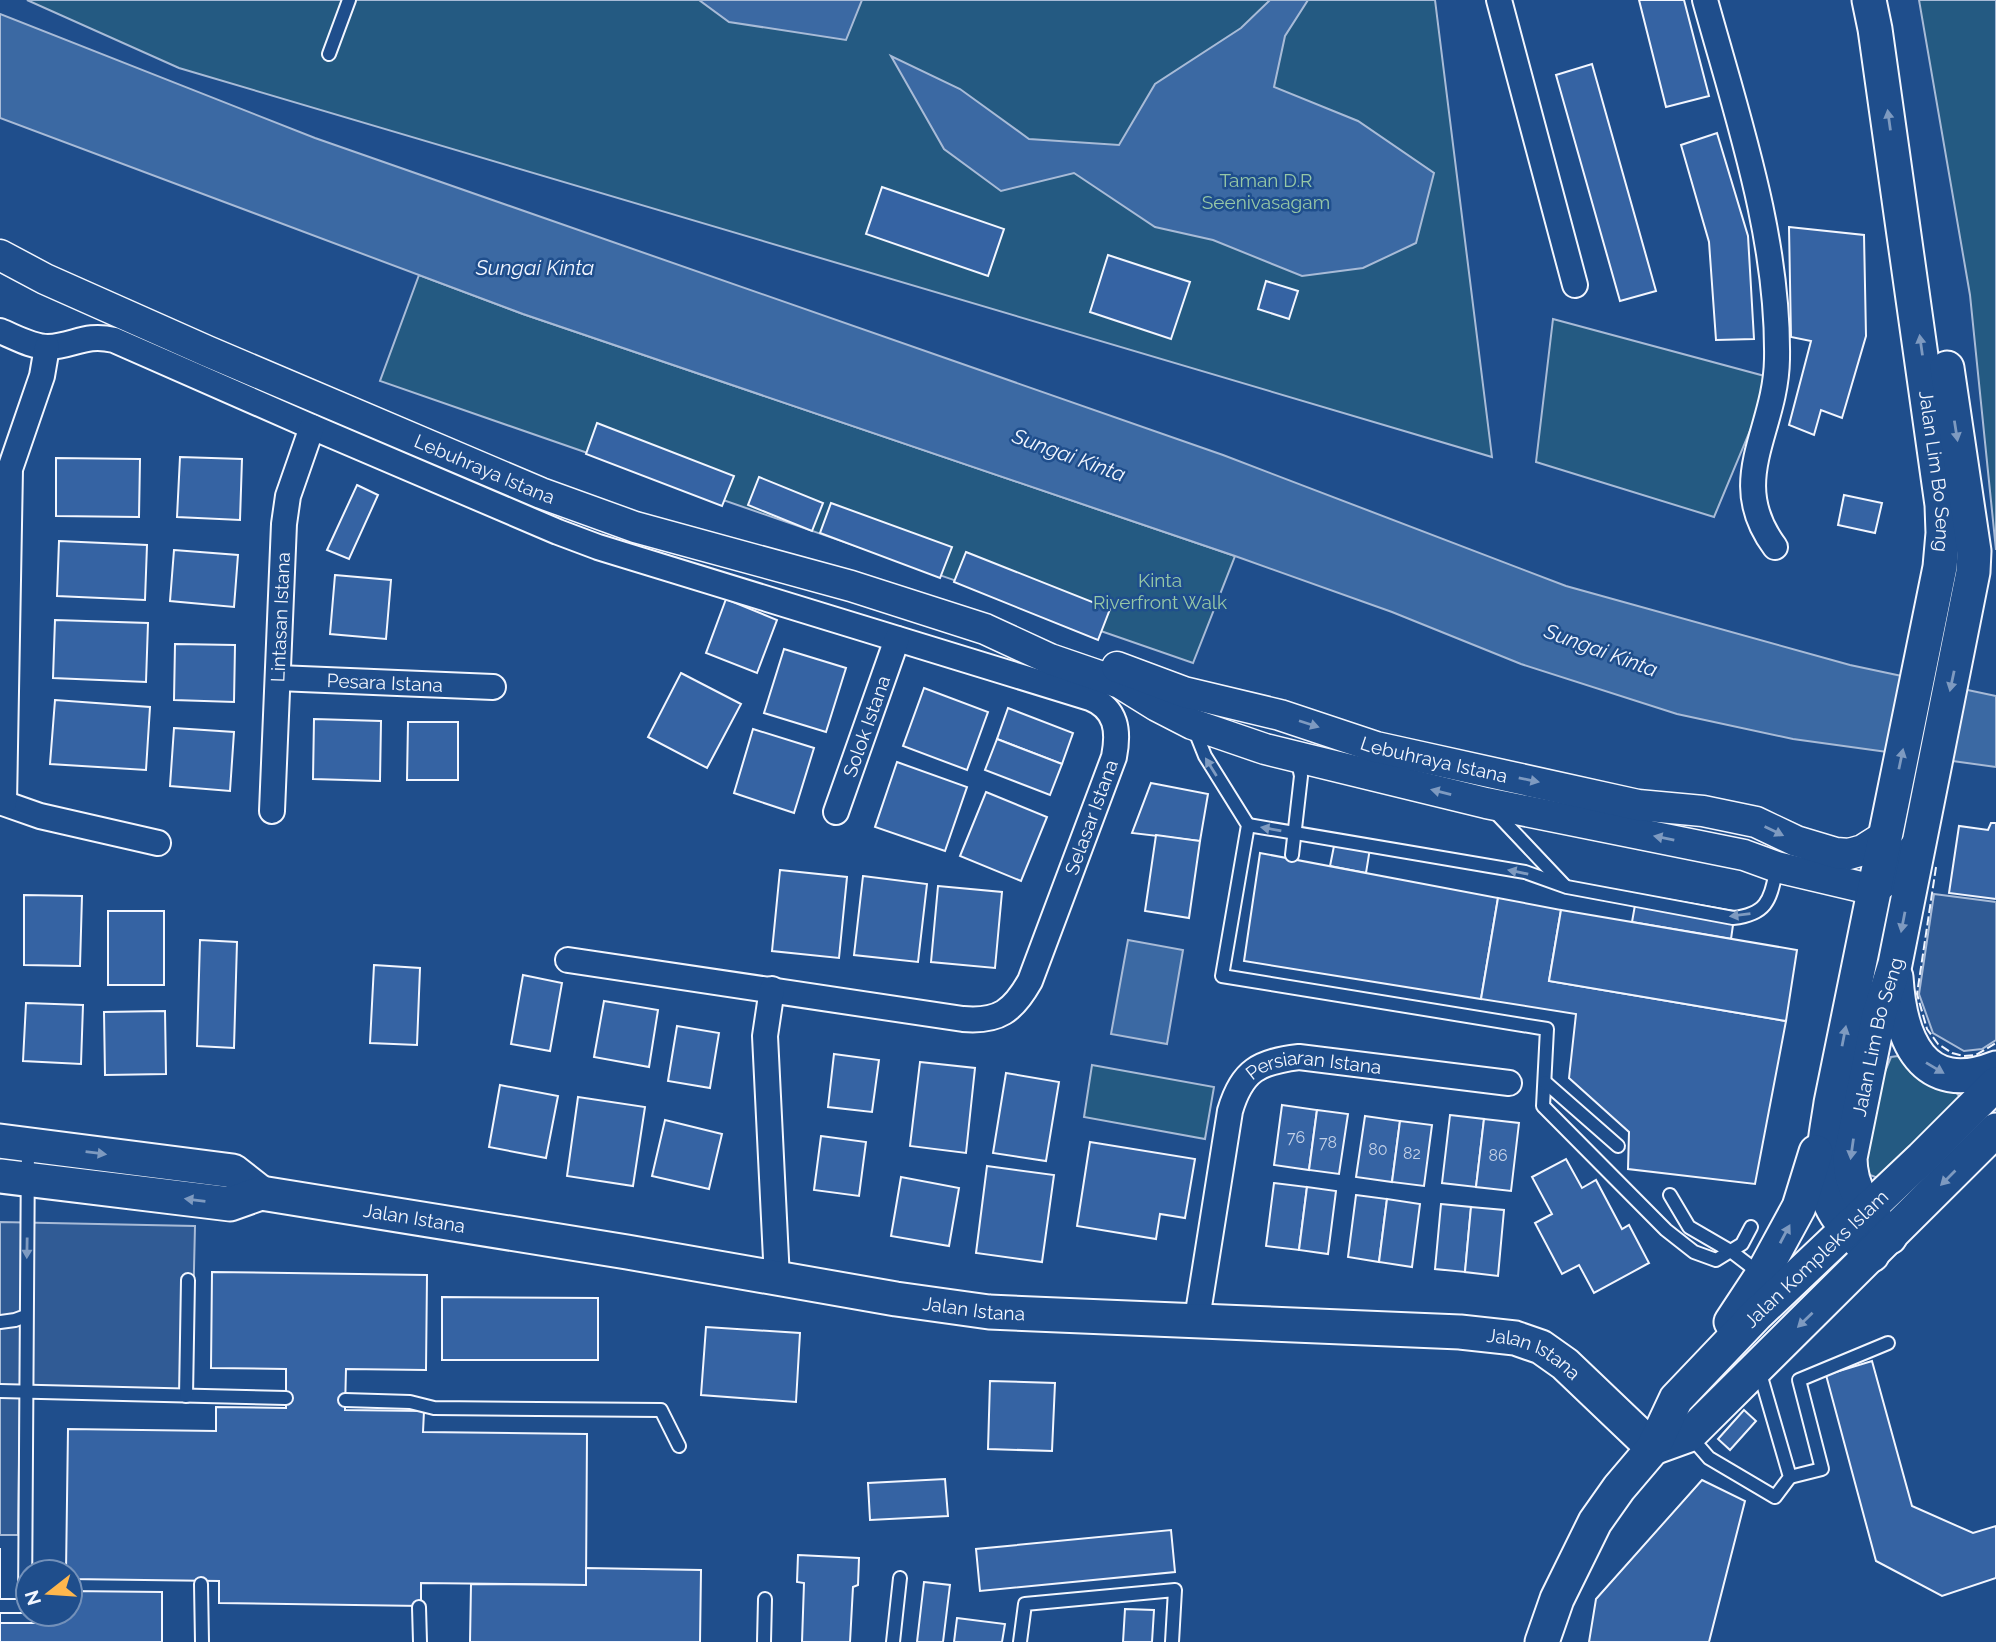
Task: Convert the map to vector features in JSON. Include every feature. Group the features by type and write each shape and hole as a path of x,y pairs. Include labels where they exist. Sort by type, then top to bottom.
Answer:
{"main road":[{"name":"Jalan Lim Bo Seng","path":"1831,1102 1940,567 1943,533 1942,505 1880,62 1868,0"},
{"name":"Jalan Lim Bo Seng","path":"1857,1218 1859,1199 1850,1173 1850,1158 1879,1015 1895,964 1973,572 1971,530 1892,0"},
{"path":"1895,964 1897,1003 1904,1029 1911,1046 1924,1062 1940,1073 1960,1077 1981,1074 1996,1068"},
{"name":"Jalan Kompleks Islam","path":"1542,1642 1557,1599 1595,1521 1653,1448 1676,1399 1697,1375 1996,1084"},
{"path":"1831,1102 1824,1159 1825,1188 1836,1213 1857,1218 1881,1246"},
{"path":"1697,1375 1762,1275 1799,1207 1831,1102"},
{"name":"Jalan Kompleks Islam","path":"1653,1448 1689,1435 1996,1130"},
{"path":"14,1143 233,1171 261,1193"},
{"path":"14,1178 230,1205 261,1193"},
{"name":"Jalan Istana","path":"261,1193 614,1249 896,1299 989,1312 1460,1332 1515,1338 1542,1347 1565,1364 1653,1448"}],"street":[{"path":"1499,0 1575,285"},
{"path":"1705,0 1760,208 1772,276 1777,378 1754,467 1752,489 1755,512 1775,547"},
{"name":"Lebuhraya Istana","path":"2,256 45,279 207,351 541,493 635,527 851,586 985,629 1048,641 1184,692 1280,715 1376,747 1638,804 1703,811 1756,822 1796,841 1836,853 1849,854 1863,850 1886,831"},
{"path":"0,331 47,347 42,376 10,469 2,803 40,816 158,843"},
{"name":"Selasar Istana","path":"47,347 92,337 114,340 312,428 598,547 1102,702 1111,714 1116,728 1114,757 1030,981 1020,998 1008,1010 994,1018 971,1020 772,989"},
{"name":"Lintasan Istana","path":"272,811 285,514 288,496 312,428"},
{"name":"Lebuhraya Istana","path":"985,629 1049,659 1120,683 1192,724 1297,758 1486,803 1707,846 1777,867 1874,890"},
{"name":"Solok Istana","path":"836,812 897,639"},
{"name":"Pesara Istana","path":"278,678 493,687"},
{"path":"1184,692 1272,733 1290,747 1297,758"},
{"path":"1638,804 1727,832 1764,851 1777,867"},
{"path":"1874,890 1895,873 1920,837"},
{"path":"568,960 772,989 765,1036 777,1279"},
{"name":"Persiaran Istana","path":"1197,1320 1230,1111 1237,1089 1252,1071 1273,1060 1299,1057 1509,1083"}],"lane":[{"path":"329,54 349,0"},
{"path":"1184,692 1192,724 1205,756 1248,825 1222,976 1547,1029 1543,1106 1666,1230 1694,1252 1716,1260 1742,1244 1751,1227"},
{"path":"1292,855 1301,776 1297,758"},
{"path":"1486,803 1567,887"},
{"path":"1248,825 1525,872 1567,887 1733,918 1760,910 1770,899 1777,867"},
{"path":"1545,1082 1618,1146"},
{"path":"0,1606 25,1606 26,1316 14,1178 14,1143"},
{"path":"1670,1195 1689,1227 1732,1252 1762,1275"},
{"path":"186,1396 188,1280"},
{"path":"0,1322 15,1321 26,1316"},
{"path":"1689,1435 1709,1458 1775,1497 1790,1477 1822,1469 1799,1380 1888,1343"},
{"path":"1758,1366 1790,1477"},
{"path":"0,1391 286,1398"},
{"path":"345,1400 410,1402 434,1408 661,1410 680,1446"},
{"path":"893,1642 900,1578"},
{"path":"201,1584 202,1642"},
{"path":"1020,1642 1025,1604 1175,1590 1172,1642"},
{"path":"764,1642 765,1599"},
{"path":"419,1607 420,1642"}],"green space":[{"name":"Taman D.R Seenivasagam","path":"27,0 1435,0 1492,457 179,68"},
{"path":"1919,0 1996,0 1996,550 1970,295"},
{"name":"Kinta Riverfront Walk","path":"419,275 523,314 1235,556 1193,663 380,381"},
{"path":"1553,319 1772,378 1714,517 1536,462"},
{"path":"1898,1056 1953,1089 1961,1098 1878,1178 1870,1175 1866,1164 1884,1074 1891,1057"},
{"path":"1092,1065 1214,1087 1205,1139 1084,1117"}],"shaded area":[{"path":"1934,894 1996,902 1996,1040 1982,1049 1964,1051 1933,1033 1919,994"},
{"path":"0,1222 195,1226 191,1396 20,1394 18,1535 0,1535"}],"water":[{"path":"699,0 862,0 846,40 729,22"},
{"path":"1270,0 1308,0 1285,36 1274,87 1358,121 1434,173 1416,243 1363,268 1302,276 1213,240 1155,227 1074,173 1001,191 944,149 891,56 960,89 1029,139 1119,145 1155,84 1241,28"},
{"name":"Sungai Kinta","path":"0,14 315,138 1223,455 1566,586 1850,665 1996,696 1996,767 1793,739 1677,714 1521,664 1392,612 1235,556 523,314 0,118"},
{"path":"1128,940 1183,950 1167,1044 1111,1034"}],"building":[{"path":"1639,0 1684,0 1709,96 1666,107"},
{"path":"1592,64 1656,291 1620,301 1556,75"},
{"path":"1717,133 1748,236 1754,339 1716,340 1709,242 1681,145"},
{"path":"882,187 1004,229 988,276 866,234"},
{"path":"1789,227 1864,235 1866,336 1842,418 1821,410 1814,435 1789,425 1811,341 1791,337"},
{"path":"1108,255 1190,282 1171,339 1090,312"},
{"path":"1266,281 1298,291 1289,319 1258,309"},
{"path":"597,423 734,476 722,506 586,454"},
{"path":"180,457 242,459 240,520 177,517"},
{"path":"56,458 140,459 139,517 56,516"},
{"path":"759,477 823,503 812,531 748,505"},
{"path":"357,485 378,495 349,559 327,550"},
{"path":"1844,495 1882,503 1875,533 1838,525"},
{"path":"831,503 952,547 940,578 820,533"},
{"path":"59,541 147,545 145,600 57,596"},
{"path":"174,550 238,555 234,607 170,601"},
{"path":"966,552 1110,609 1098,640 954,582"},
{"path":"335,575 391,580 386,639 330,634"},
{"path":"726,599 777,620 757,673 706,653"},
{"path":"55,620 148,623 146,682 53,678"},
{"path":"175,644 235,645 234,702 174,700"},
{"path":"784,649 846,668 826,732 764,713"},
{"path":"681,673 741,704 707,768 648,737"},
{"path":"924,688 988,712 967,770 903,746"},
{"path":"55,700 150,707 146,770 50,764"},
{"path":"1008,708 1073,733 1062,764 997,739"},
{"path":"314,719 381,721 380,781 313,779"},
{"path":"408,722 458,722 458,780 407,780"},
{"path":"174,728 234,732 230,791 170,786"},
{"path":"753,729 814,748 794,813 734,793"},
{"path":"997,739 1062,764 1050,795 985,770"},
{"path":"897,762 967,787 945,851 875,827"},
{"path":"1151,783 1208,794 1200,841 1132,833"},
{"path":"986,792 1047,817 1021,881 960,856"},
{"path":"1991,823 1996,823 1996,899 1949,893 1959,826 1988,830"},
{"path":"1156,835 1200,841 1189,918 1145,911"},
{"path":"1336,836 1371,842 1366,873 1330,866"},
{"path":"1260,853 1498,898 1481,999 1244,961"},
{"path":"780,870 847,877 839,958 772,951"},
{"path":"863,876 927,884 918,962 854,955"},
{"path":"938,886 1002,892 995,968 931,962"},
{"path":"1637,894 1735,911 1731,939 1632,922"},
{"path":"24,895 82,896 80,966 24,965"},
{"path":"1498,898 1561,910 1549,981 1786,1021 1755,1184 1628,1169 1629,1132 1569,1078 1576,1014 1481,999"},
{"path":"1561,910 1797,950 1786,1021 1549,981"},
{"path":"108,911 164,911 164,985 108,985"},
{"path":"200,940 237,942 234,1048 197,1046"},
{"path":"374,965 420,968 417,1045 370,1043"},
{"path":"523,975 562,983 550,1051 511,1044"},
{"path":"604,1001 658,1010 649,1067 594,1057"},
{"path":"26,1003 83,1005 81,1064 23,1061"},
{"path":"165,1011 166,1074 105,1075 104,1012"},
{"path":"677,1026 719,1033 710,1088 668,1081"},
{"path":"834,1054 879,1060 872,1112 828,1107"},
{"path":"920,1062 975,1068 966,1153 910,1146"},
{"path":"1006,1073 1059,1082 1046,1161 993,1153"},
{"path":"500,1085 558,1096 546,1158 489,1147"},
{"path":"578,1097 645,1107 633,1186 567,1176"},
{"path":"1282,1105 1317,1110 1309,1170 1274,1165"},
{"path":"1317,1110 1348,1114 1339,1174 1309,1170"},
{"path":"1450,1115 1484,1119 1476,1187 1442,1183"},
{"path":"1365,1116 1400,1121 1392,1182 1356,1177"},
{"path":"1484,1119 1519,1123 1511,1191 1476,1187"},
{"path":"665,1120 722,1134 709,1189 652,1176"},
{"path":"1400,1121 1432,1125 1424,1186 1392,1182"},
{"path":"821,1136 866,1142 859,1196 814,1190"},
{"path":"1090,1142 1195,1159 1185,1218 1160,1214 1156,1239 1077,1226"},
{"path":"1566,1159 1582,1188 1596,1180 1622,1229 1629,1225 1649,1263 1594,1293 1579,1265 1562,1274 1535,1223 1552,1214 1532,1177"},
{"path":"987,1166 1054,1175 1042,1262 976,1253"},
{"path":"901,1177 959,1188 949,1246 891,1236"},
{"path":"1274,1183 1307,1187 1299,1250 1266,1246"},
{"path":"1307,1187 1336,1191 1328,1254 1299,1250"},
{"path":"1356,1195 1387,1199 1379,1262 1348,1257"},
{"path":"1387,1199 1420,1204 1412,1267 1379,1262"},
{"path":"1441,1204 1471,1207 1465,1272 1435,1269"},
{"path":"1471,1207 1504,1210 1498,1276 1465,1272"},
{"path":"212,1272 427,1275 426,1370 346,1369 345,1410 424,1411 423,1432 587,1434 586,1585 421,1583 421,1606 219,1603 219,1581 84,1579 84,1558 66,1558 68,1429 216,1431 216,1407 286,1408 286,1369 211,1368"},
{"path":"442,1297 598,1298 598,1360 442,1360"},
{"path":"706,1327 800,1333 796,1402 701,1395"},
{"path":"1872,1361 1912,1506 1973,1533 1996,1526 1996,1578 1942,1596 1876,1561 1826,1375"},
{"path":"990,1381 1055,1383 1052,1451 988,1449"},
{"path":"1744,1410 1756,1421 1730,1450 1718,1439"},
{"path":"945,1479 948,1516 870,1520 868,1483"},
{"path":"1702,1480 1745,1501 1709,1642 1589,1642 1596,1599"},
{"path":"1171,1530 1175,1572 980,1591 976,1549"},
{"path":"798,1555 859,1558 858,1585 853,1587 850,1642 802,1642 804,1583 797,1582"},
{"path":"586,1568 701,1570 700,1642 470,1642 471,1584 586,1585"},
{"path":"924,1582 950,1585 943,1642 917,1642"},
{"path":"84,1591 162,1592 162,1642 0,1642 0,1623 14,1623 14,1628 84,1628"},
{"path":"1125,1609 1154,1610 1152,1642 1123,1642"},
{"path":"957,1618 1005,1624 1002,1642 954,1642"}],"fence":[{"path":"1936,867 1917,994 1927,1029 1938,1044 1952,1053 1964,1056 1976,1055 1996,1043"}]}
